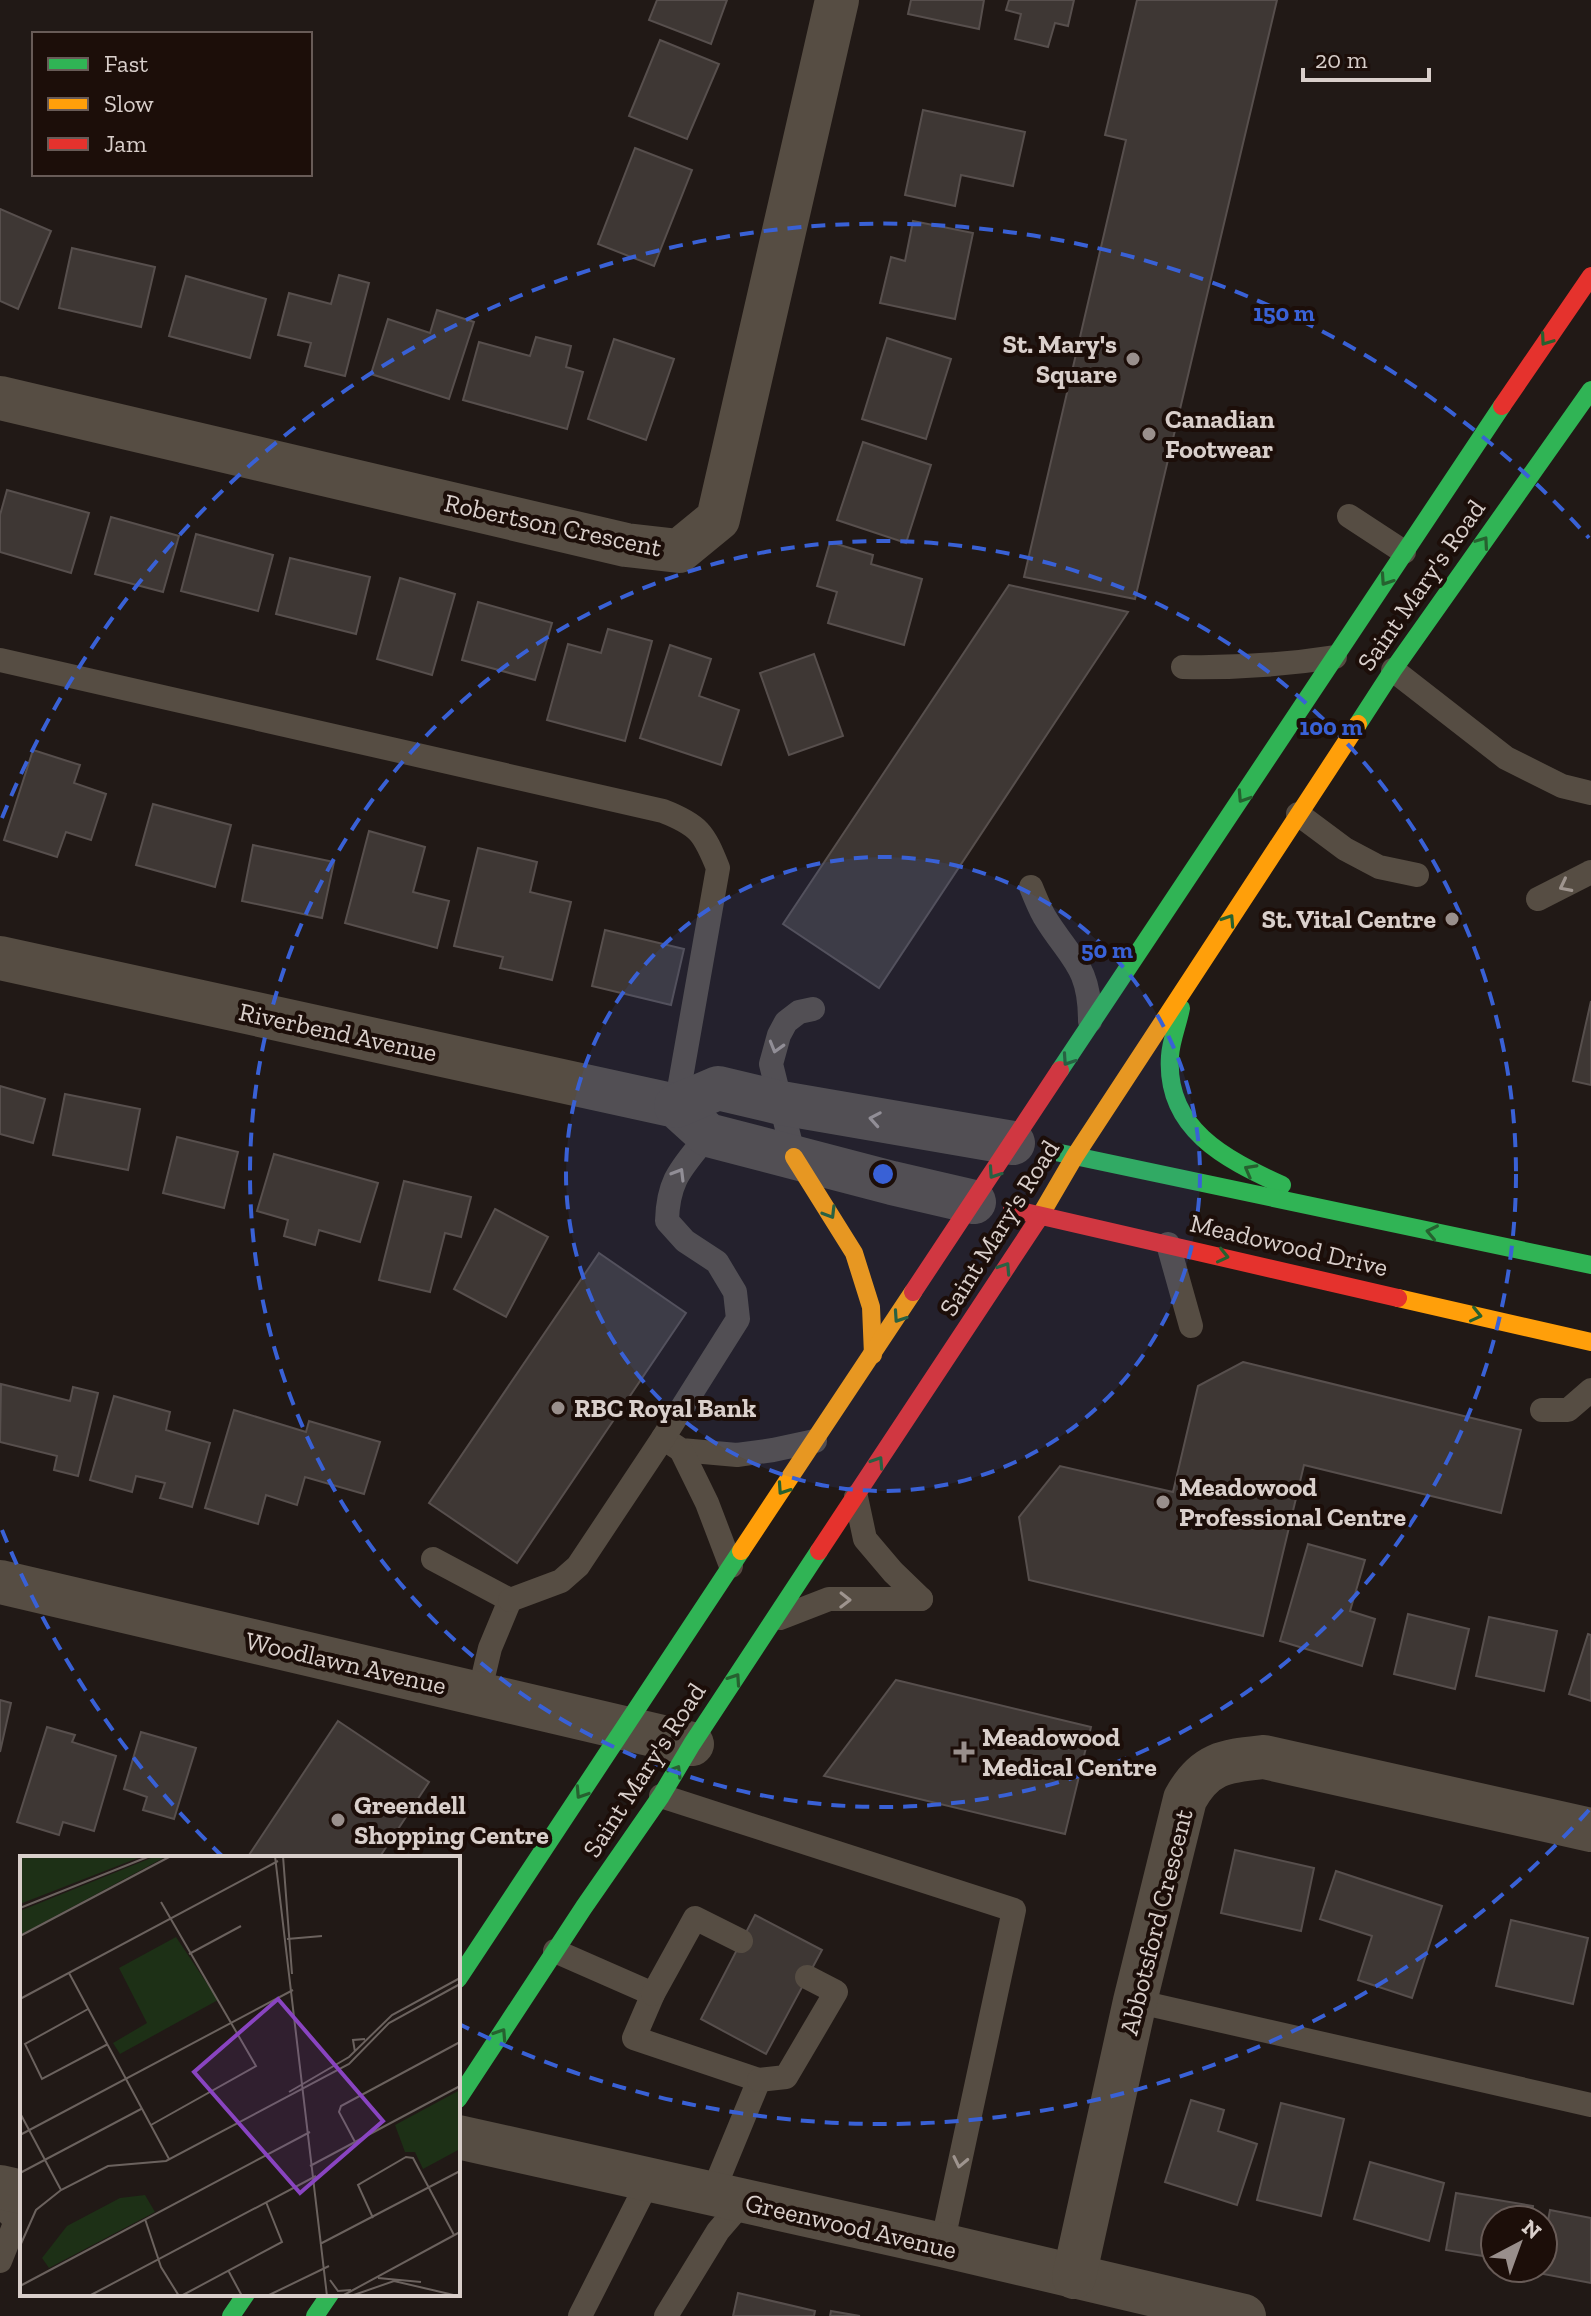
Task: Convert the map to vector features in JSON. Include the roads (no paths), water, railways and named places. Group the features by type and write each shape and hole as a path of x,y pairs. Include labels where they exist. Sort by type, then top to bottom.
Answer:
{"main road":[{"name":"Saint Mary's Road","path":"460,1976 1539,349 1591,276"},
{"name":"Saint Mary's Road","path":"460,2096 661,1796 1393,670 1591,390"},
{"path":"1186,985 1170,1057 1174,1102 1198,1137 1252,1172 1346,1214"},
{"name":"Meadowood Drive","path":"1013,1143 1591,1265"},
{"path":"794,1157 854,1253 871,1307 873,1355"},
{"name":"Meadowood Drive","path":"974,1202 1041,1214 1591,1342"},
{"path":"231,2316 245,2296"},
{"path":"315,2316 329,2296"}],"street":[{"name":"Robertson Crescent","path":"0,398 626,545 679,551 718,519 837,0"},
{"name":"Riverbend Avenue","path":"0,958 676,1106 708,1135 974,1202"},
{"path":"676,1106 718,1088 781,1103 1013,1143"},
{"name":"Woodlawn Avenue","path":"0,1582 692,1744"},
{"name":"Abbotsford Crescent","path":"1074,2277 1135,2001 1185,1799 1193,1785 1206,1773 1226,1761 1264,1757 1591,1830"},
{"name":"Greenwood Avenue","path":"460,2137 1244,2316"},
{"path":"0,2187 20,2192"}],"lane":[{"path":"1349,516 1404,552"},
{"path":"1183,667 1247,667 1335,657"},
{"path":"0,660 663,811 686,820 705,837 718,868 676,1106"},
{"path":"1393,670 1506,758 1562,786 1591,793"},
{"path":"1298,814 1345,849 1379,867 1417,875"},
{"path":"1538,899 1591,872"},
{"path":"1031,887 1044,916 1081,969 1090,996 1090,1028"},
{"path":"794,1157 771,1064 786,1022 799,1012 813,1009"},
{"path":"479,1694 490,1648 510,1600 561,1581 578,1566 672,1444 738,1319 735,1292 717,1262 685,1241 667,1221 667,1201 675,1176 708,1135"},
{"path":"1168,1244 1191,1326"},
{"path":"1542,1410 1568,1410 1591,1390"},
{"path":"672,1444 737,1455 815,1441"},
{"path":"672,1444 712,1515 731,1566"},
{"path":"774,1621 829,1599 921,1599 865,1539 856,1497"},
{"path":"433,1559 510,1600"},
{"path":"661,1796 1014,1910 942,2245"},
{"path":"741,1941 695,1918 653,1994 634,2038 759,2080 786,2077 836,1992 807,1977"},
{"path":"555,1951 653,1994"},
{"path":"1135,2001 1591,2105"},
{"path":"666,2316 718,2231 759,2080"},
{"path":"580,2316 649,2180"},
{"path":"0,2205 16,2221 0,2261"}],"place":[{"name":"St. Mary's Square","path":"1133,359"},
{"name":"Canadian Footwear","path":"1149,434"},
{"name":"St. Vital Centre","path":"1452,919"},
{"name":"RBC Royal Bank","path":"558,1408"},
{"name":"Meadowood Professional Centre","path":"1163,1502"},
{"name":"Meadowood Medical Centre","path":"964,1752"},
{"name":"Greendell Shopping Centre","path":"338,1820"}]}
